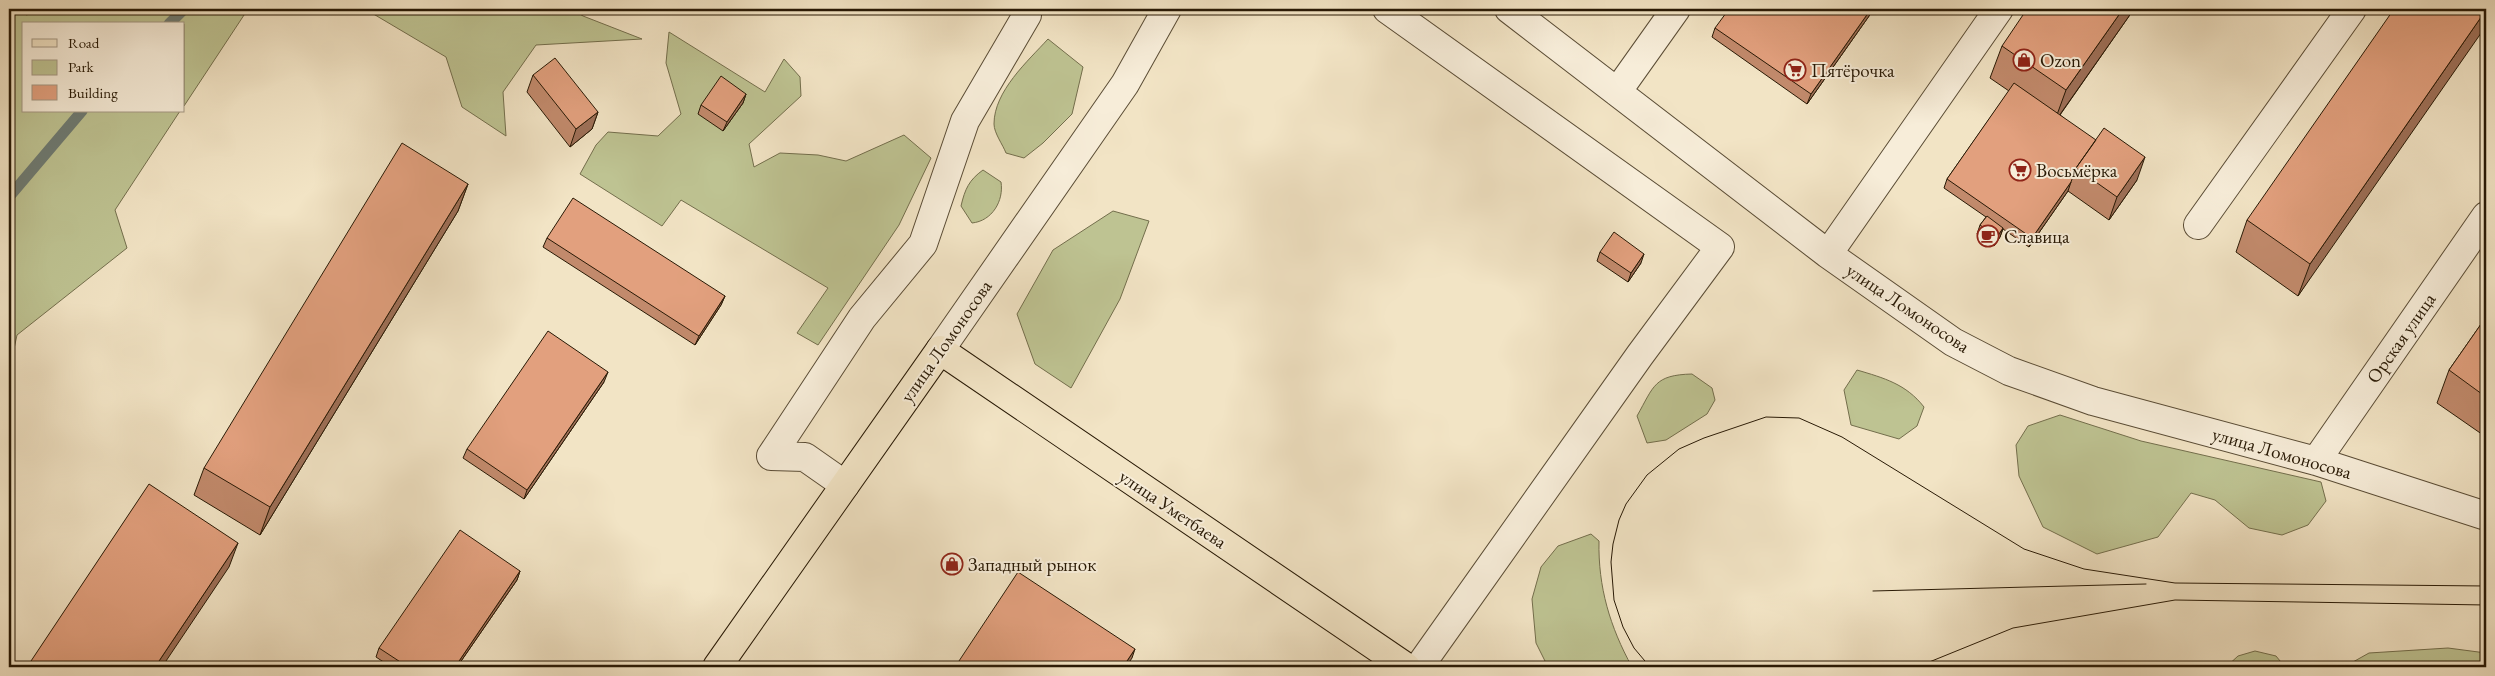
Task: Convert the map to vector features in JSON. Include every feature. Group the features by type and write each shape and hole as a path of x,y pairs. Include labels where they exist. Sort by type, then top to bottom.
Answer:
{"main road":[{"name":"улица Ломоносова","path":"717,667 940,350"},
{"name":"улица Уметбаева","path":"940,350 1406,667"}],"street":[{"name":"улица Ломоносова","path":"940,350 1124,84 1167,9"},
{"path":"1388,9 1720,247 1640,355 1419,667"},
{"name":"улица Ломоносова","path":"1509,9 1828,254 1953,342 2009,371 2093,401 2316,460 2486,516"},
{"path":"1617,92 1676,9"},
{"path":"1828,254 1999,9"},
{"path":"2198,225 2352,9"},
{"path":"845,485 804,457 771,456 862,318 923,244 965,121 1028,15"},
{"name":"Орская улица","path":"2316,460 2486,216"}],"green space":[{"path":"9,9 27,15 35,9 248,9 185,104 185,22 22,22 22,112 179,112 115,210 127,248 17,335 9,372"},
{"path":"365,9 572,9 583,16 642,39 536,45 503,92 506,136 462,107 446,57"},
{"path":"669,32 765,92 784,59 800,77 801,96 749,144 754,167 780,153 818,155 846,161 904,135 931,158 899,225 818,345 797,333 828,288 681,200 662,226 580,174 596,145 608,132 658,136 681,114 666,63"},
{"path":"1048,39 1083,67 1072,114 1043,143 1024,158 1006,153 994,128 1000,100 1014,77"},
{"path":"983,170 1001,182 1001,196 991,214 972,223 961,206 968,185"},
{"path":"1113,211 1149,221 1120,299 1071,388 1035,364 1017,314 1053,250"},
{"path":"1857,370 1894,383 1917,399 1924,407 1917,426 1899,439 1851,425 1844,390"},
{"path":"1692,374 1712,388 1715,400 1707,414 1666,440 1647,443 1637,416 1652,390 1662,380 1679,375"},
{"path":"2060,415 2141,441 2321,482 2326,501 2308,525 2282,535 2249,528 2215,500 2191,493 2158,537 2097,554 2043,527 2019,476 2016,445 2028,426"},
{"path":"1591,534 1599,541 1603,591 1607,606 1617,637 1632,667 1548,667 1536,643 1532,599 1541,567 1558,546"},
{"path":"2448,648 2486,653 2486,667 2344,667 2369,653"},
{"path":"2255,651 2276,656 2285,667 2226,667 2238,656"}],"building":[{"name":"Пятёрочка","path":"1729,9 1871,9 1811,94 1715,28"},
{"path":"2027,9 2123,9 2066,90 2002,46"},
{"path":"2394,9 2486,10 2310,264 2247,220"},
{"path":"555,58 598,112 576,129 533,75"},
{"path":"721,76 746,94 727,122 701,105"},
{"name":"Восьмёрка","path":"2014,83 2096,140 2076,168 2071,182 2032,238 1947,179"},
{"path":"2104,128 2145,157 2117,197 2076,168"},
{"path":"402,143 468,184 270,507 204,468"},
{"path":"573,198 725,296 699,336 547,238"},
{"path":"1987,216 2003,228 1997,237 1980,225"},
{"path":"1614,232 1644,254 1631,273 1600,252"},
{"path":"2486,317 2486,397 2449,370"},
{"path":"548,331 608,372 527,490 467,449"},
{"path":"149,484 238,543 155,667 27,667"},
{"path":"460,530 520,571 455,667 408,667 379,648"},
{"path":"1018,572 1135,649 1123,667 955,667"}],"waterway":[{"path":"171,22 184,9"},
{"path":"9,197 81,112"}],"tram line":[{"path":"1650,667 1634,648 1623,627 1614,600 1611,562 1613,544 1619,520 1626,504 1647,475 1679,449 1704,438 1766,417 1799,418 1842,437 2024,549 2084,569 2175,583 2486,586"},
{"path":"1873,591 2146,584"},
{"path":"1917,667 2013,628 2175,600 2486,605"}],"place":[{"name":"Ozon","path":"2024,60"},
{"name":"Пятёрочка","path":"1795,70"},
{"name":"Восьмёрка","path":"2020,170"},
{"name":"Славица","path":"1988,236"},
{"name":"Западный рынок","path":"952,564"}]}
